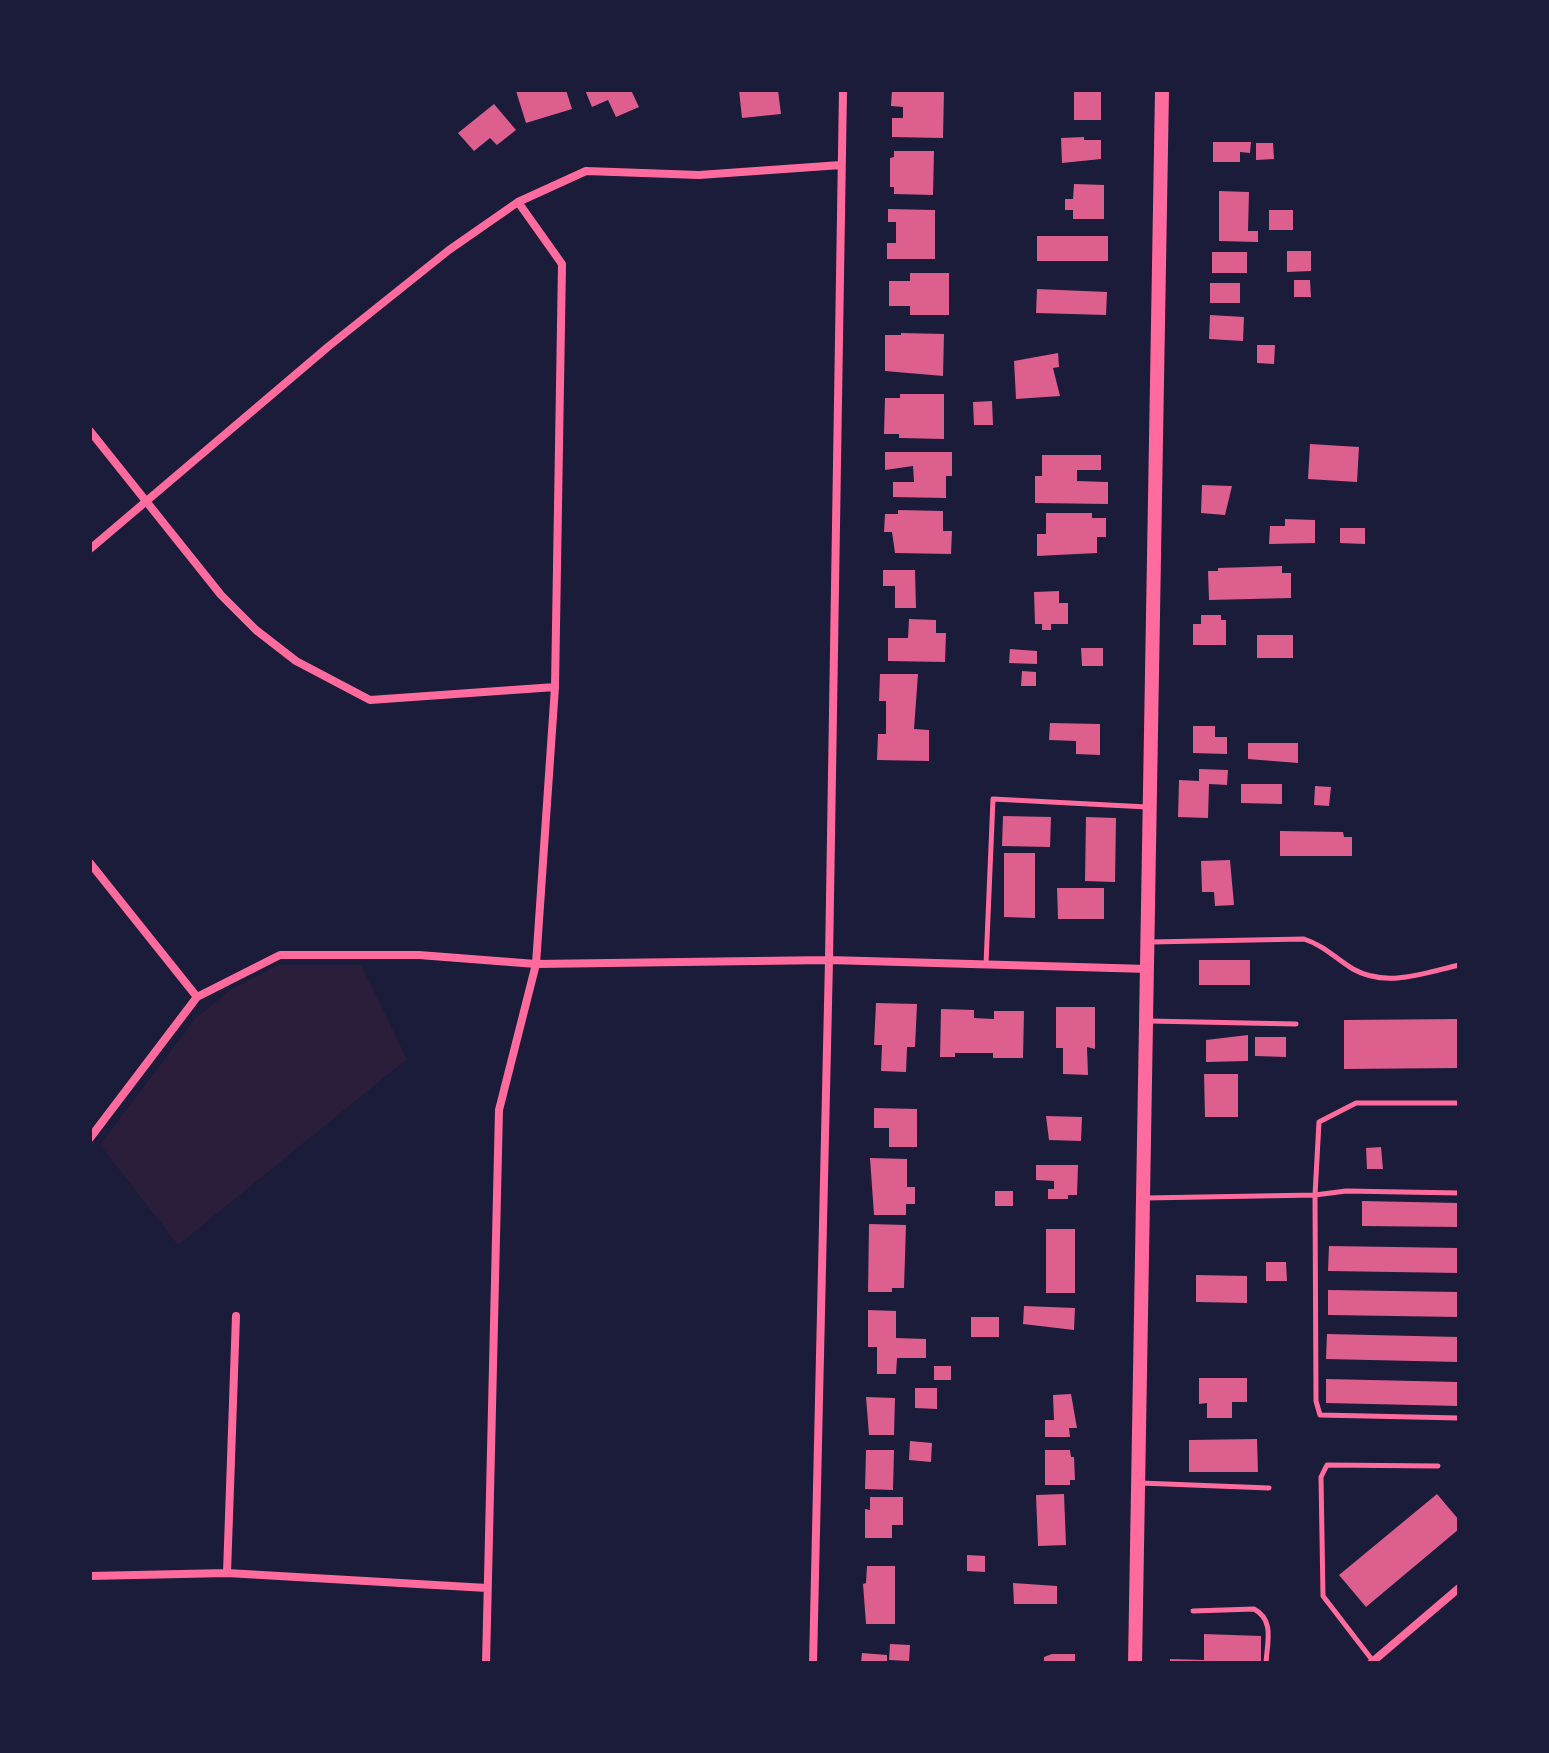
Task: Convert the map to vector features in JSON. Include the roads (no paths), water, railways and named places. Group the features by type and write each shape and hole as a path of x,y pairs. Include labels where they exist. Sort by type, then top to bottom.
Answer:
{"main road":[{"path":"1135,1663 1162,90"}],"street":[{"path":"813,1663 829,960 843,90"},
{"path":"90,549 329,346 449,250 518,202 586,171 699,175 841,165"},
{"path":"486,1663 499,1110 536,964 555,687 562,264 518,202"},
{"path":"90,431 221,595 256,630 296,661 370,700 555,687"},
{"path":"90,863 197,997"},
{"path":"90,1138 197,997 280,955 419,955 536,964 829,960 1149,969"},
{"path":"227,1573 236,1316"},
{"path":"90,1576 227,1573 487,1588"},
{"path":"1372,1662 1459,1588"}],"lane":[{"path":"986,964 993,799 1151,807"},
{"path":"1149,942 1304,939 1328,948 1353,969 1373,977 1405,978 1459,965"},
{"path":"1148,1021 1296,1024"},
{"path":"1459,1103 1356,1103 1319,1122 1315,1195 1316,1401 1320,1415 1459,1418"},
{"path":"1144,1198 1315,1195 1346,1191 1459,1193"},
{"path":"1372,1662 1323,1596 1321,1477 1327,1465 1438,1466"},
{"path":"1139,1483 1269,1488"},
{"path":"1193,1611 1254,1609 1261,1613 1268,1624 1266,1663"}]}
